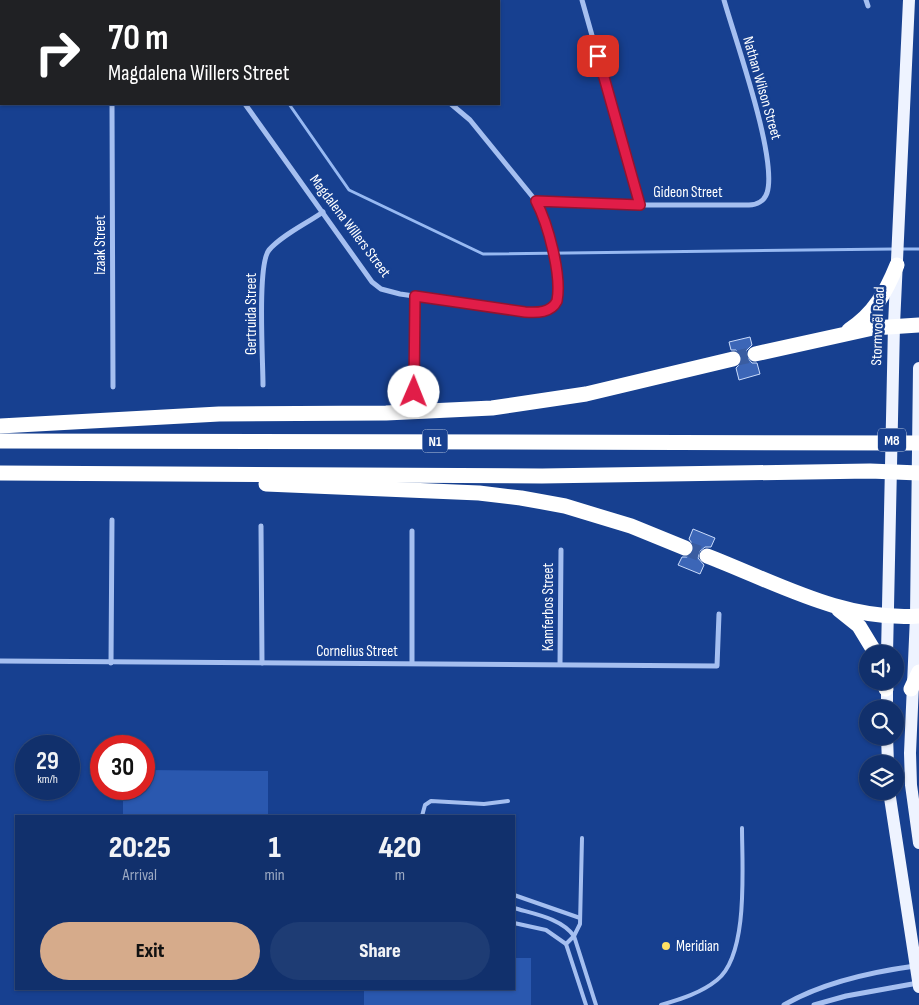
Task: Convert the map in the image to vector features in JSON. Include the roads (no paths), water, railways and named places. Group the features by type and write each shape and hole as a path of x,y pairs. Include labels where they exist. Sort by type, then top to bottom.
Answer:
{"highway":[{"path":"844,334 862,322 875,307 886,290 897,264"},
{"path":"755,354 894,325 919,326"},
{"path":"0,426 219,414 394,412 492,408 586,394 733,359"},
{"name":"N1","path":"0,441 919,442"},
{"path":"1,473 542,476 870,471 919,473"},
{"path":"1,473 488,494 565,506 632,526 685,548"},
{"path":"707,556 834,605 888,617 917,616"},
{"path":"834,605 859,626 871,645"},
{"path":"912,689 919,672"}],"main road":[{"name":"Stormvoël Road","path":"888,645 894,325 909,0"},
{"name":"M8","path":"919,368 917,616 912,689 911,785 919,843"},
{"path":"890,800 919,984"}],"street":[{"path":"582,0 640,205"},
{"name":"Nathan Wilson Street","path":"724,0 765,141 768,184"},
{"name":"Izaak Street","path":"112,105 113,387"},
{"name":"Magdalena Willers Street","path":"246,105 376,286 392,293 532,312 549,309 557,301 558,284 545,223 536,201"},
{"path":"452,105 470,120 536,201"},
{"name":"Gideon Street","path":"536,201 640,205 753,205 764,198 768,184"},
{"name":"Gertruida Street","path":"263,385 262,276 265,256 274,246 323,212"},
{"path":"414,392 415,296"},
{"path":"111,662 112,520"},
{"path":"261,526 262,663"},
{"path":"412,531 412,663"},
{"name":"Kamferbos Street","path":"560,664 561,550"},
{"name":"Cornelius Street","path":"0,661 713,666 719,664 719,614"},
{"path":"784,1005 815,990 840,982 893,969 917,966"},
{"path":"814,1005 846,996 919,984"}],"lane":[{"path":"422,815 425,805 431,801 484,804 508,801"},
{"path":"661,1005 695,993 709,985 724,972 730,962 736,945 742,912 742,828"},
{"path":"566,944 574,936 580,918 582,838"},
{"path":"515,895 580,918"},
{"path":"515,908 562,924 574,936 596,1005"},
{"path":"515,923 546,930 566,944 586,1005"}],"waterway":[{"path":"290,105 349,190 483,254 894,249"},
{"path":"901,249 919,249"}],"tunnel":[{"path":"733,359 755,354"},
{"path":"685,548 707,556"}],"place":[{"name":"Meridian","path":"666,946"}]}
